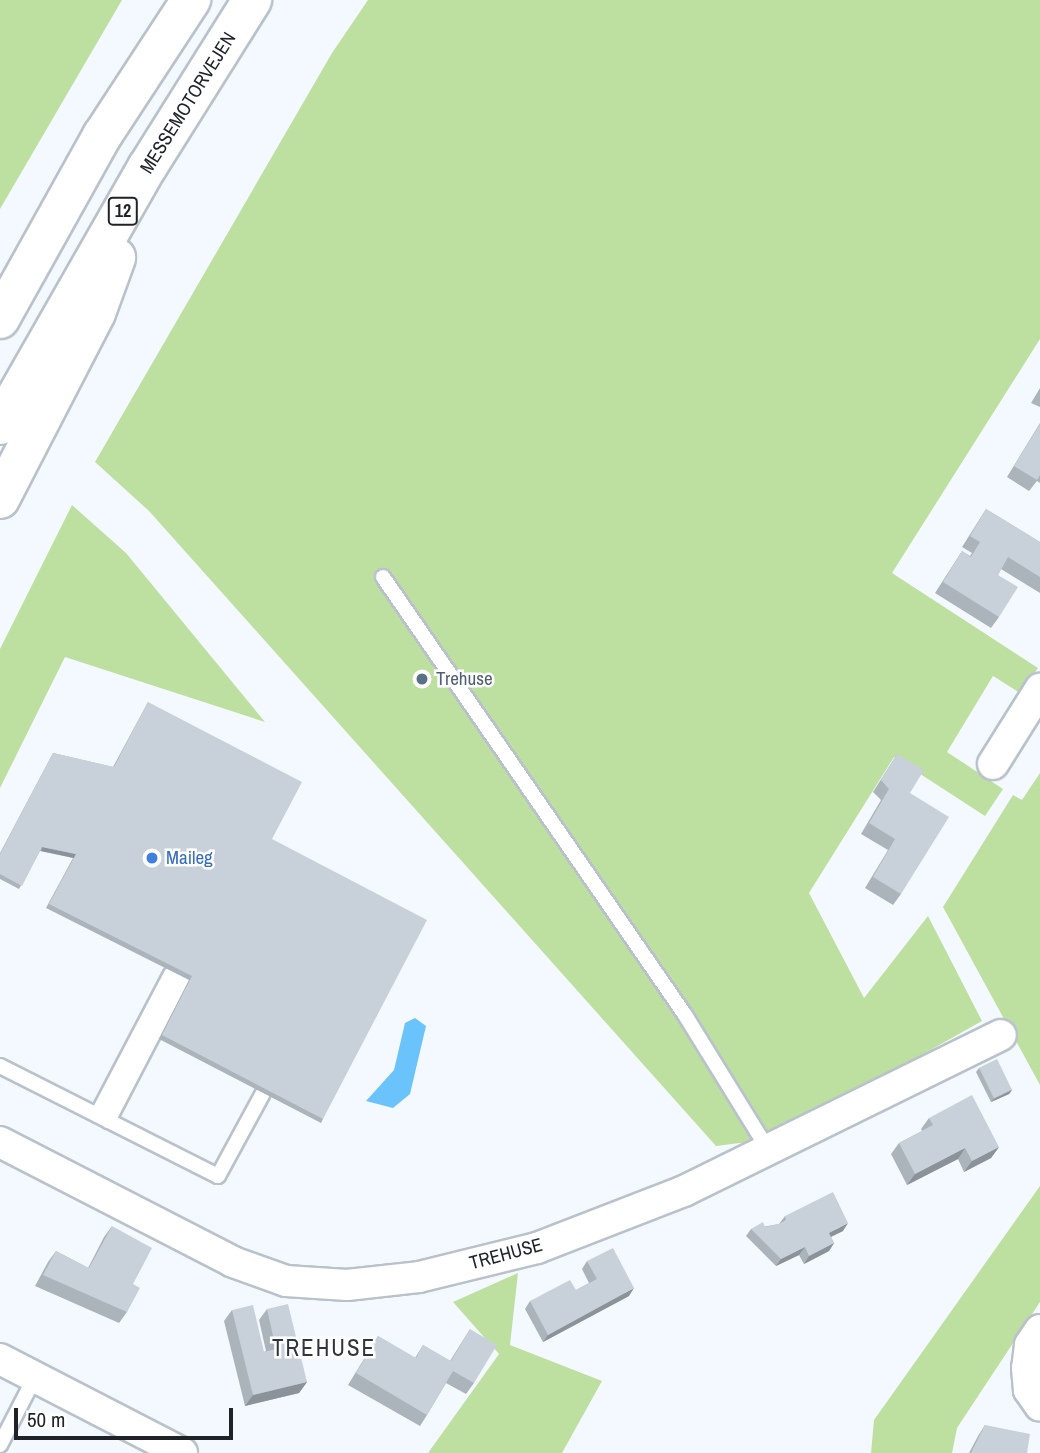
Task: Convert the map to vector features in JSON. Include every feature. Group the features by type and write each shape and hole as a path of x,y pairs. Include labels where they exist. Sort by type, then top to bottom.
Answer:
{"highway":[{"path":"0,273 102,136 191,0"},
{"name":"MESSEMOTORVEJEN","path":"0,425 148,166 252,0"},
{"path":"0,319 102,136"},
{"path":"0,499 96,313 148,166"}],"street":[{"path":"993,764 1040,689"},
{"name":"TREHUSE","path":"0,1142 233,1262 286,1280 347,1285 419,1277 537,1248 684,1191 1001,1035"},
{"path":"1040,1330 1030,1345 1027,1368 1029,1390 1040,1406"},
{"path":"0,1359 182,1453"}],"lane":[{"path":"383,578 685,1015 769,1151"},
{"path":"103,1118 177,976"},
{"path":"0,1066 218,1176 263,1093"},
{"path":"0,1445 35,1377"}],"green space":[{"path":"0,0 122,0 0,209"},
{"path":"368,0 1040,0 1040,339 892,573 1038,668 1020,693 993,676 947,752 1003,789 985,816 894,757 809,893 864,998 928,916 982,1021 772,1139 716,1146 149,511 95,462 332,53"},
{"path":"72,505 126,553 265,722 65,657 0,788 0,649"},
{"path":"1040,773 1040,1085 943,907 1013,795 1022,800"},
{"path":"1040,1186 1040,1302 957,1428 952,1453 871,1453 874,1420"},
{"path":"518,1273 510,1345 602,1381 562,1453 428,1453 499,1354 453,1302"}],"water":[{"path":"415,1018 426,1026 410,1094 393,1108 366,1101 394,1070 405,1023"}],"building":[{"path":"1040,424 1040,475 1037,480 1014,466"},
{"path":"986,509 1040,542 1040,577 1008,557 998,575 1018,587 999,617 943,582 962,551 971,557 980,542 970,536"},
{"path":"148,702 302,782 272,839 427,920 323,1119 162,1035 192,976 49,904 76,854 42,847 22,886 0,874 0,854 53,753 114,767"},
{"path":"897,754 924,770 910,793 949,817 901,894 873,877 895,839 869,823 889,789 881,780"},
{"path":"997,1059 1012,1090 994,1098 979,1068"},
{"path":"972,1095 999,1147 972,1161 965,1148 915,1174 899,1143 933,1125 929,1118"},
{"path":"833,1192 848,1223 829,1233 834,1243 809,1256 805,1247 781,1259 751,1229 763,1222 765,1227 779,1224 786,1220 785,1216"},
{"path":"112,1226 152,1248 133,1284 140,1288 127,1312 43,1275 56,1251 89,1268"},
{"path":"613,1248 634,1288 548,1335 530,1301 570,1280 576,1290 597,1279 587,1261"},
{"path":"288,1304 307,1382 253,1395 232,1310 253,1305 264,1352 276,1349 267,1309"},
{"path":"470,1329 497,1345 474,1383 453,1371 427,1415 356,1373 378,1336 416,1358 423,1345 451,1361"},
{"path":"985,1425 1030,1434 1027,1453 971,1453"}],"place":[{"name":"Trehuse","path":"422,679"},
{"name":"Maileg","path":"152,858"}],"district":[{"name":"TREHUSE","path":"324,1348"}]}
